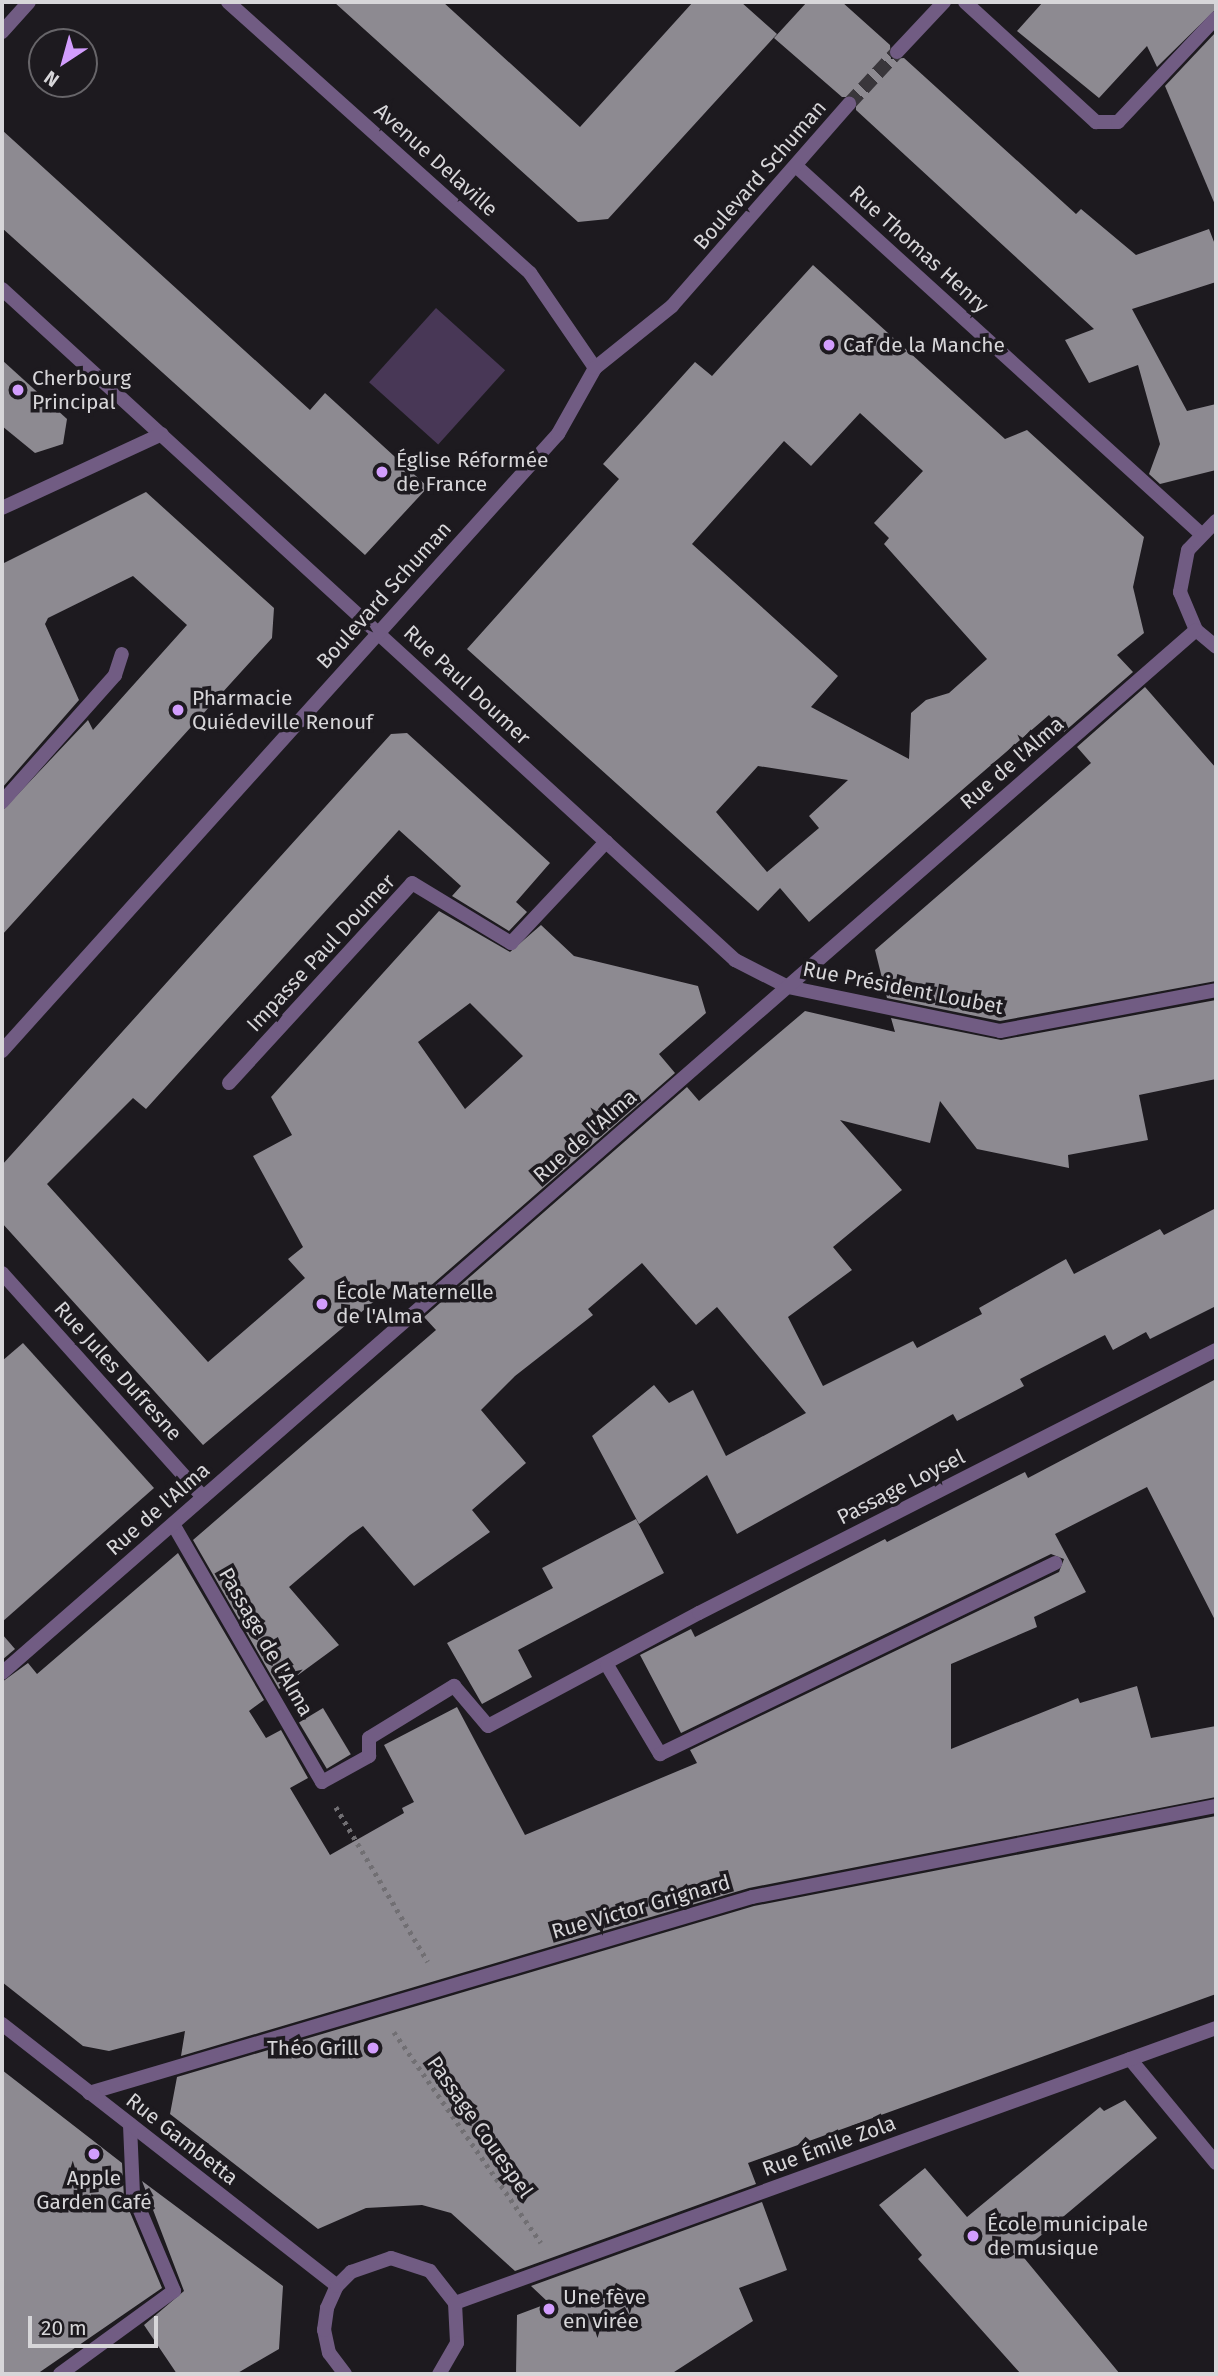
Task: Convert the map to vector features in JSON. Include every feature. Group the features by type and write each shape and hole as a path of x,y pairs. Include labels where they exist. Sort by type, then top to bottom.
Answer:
{"street":[{"path":"2,32 29,2"},
{"name":"Avenue Delaville","path":"228,2 530,273 595,368"},
{"path":"897,52 944,2"},
{"path":"965,2 1096,122 1118,122 1216,18"},
{"name":"Boulevard Schuman","path":"2,1051 558,434 595,368 672,306 849,104"},
{"name":"Rue Thomas Henry","path":"796,166 1200,533"},
{"name":"Rue Paul Doumer","path":"2,289 735,960 788,987"},
{"path":"2,508 162,433"},
{"path":"1216,521 1200,533 1188,550 1180,592 1196,631 1216,647"},
{"name":"Rue de l'Alma","path":"2,1673 1196,631"},
{"path":"2,802 115,675 122,654"},
{"name":"Impasse Paul Doumer","path":"229,1083 412,883 511,943 606,842"},
{"name":"Rue Président Loubet","path":"788,987 1000,1031 1216,990"},
{"name":"Rue Jules Dufresne","path":"5,1283 203,1497"},
{"name":"Passage Loysel","path":"322,1782 369,1756 369,1738 454,1686 488,1726 607,1665 699,1613 1216,1350"},
{"name":"Passage de l'Alma","path":"173,1524 322,1782"},
{"path":"607,1665 660,1754 1055,1563"},
{"name":"Rue Victor Grignard","path":"89,2093 752,1897 1216,1806"},
{"name":"Rue Gambetta","path":"2,2024 337,2286"},
{"name":"Rue Émile Zola","path":"455,2303 1216,2028"},
{"path":"1130,2059 1216,2163"},
{"path":"61,2374 174,2291 133,2194 130,2124"},
{"path":"345,2374 330,2353 324,2330 327,2308 337,2286 351,2272 391,2258 430,2271 455,2303 457,2343 439,2374"}],"path":[{"path":"322,1782 443,1987"},
{"name":"Passage Couespel","path":"376,2006 557,2267"}],"shaded area":[{"path":"436,308 505,370 438,445 369,382"}],"building":[{"path":"334,2 443,2 580,127 693,2 741,2 777,34 608,219 578,222"},
{"path":"807,2 842,2 890,45 891,59 904,58 1076,214 1081,209 1136,255 1209,229 1216,247 1216,282 1132,309 1187,411 1216,404 1216,470 1160,484 1149,474 1160,444 1138,365 1089,383 1065,340 1094,329 856,110 856,97 842,97 774,38"},
{"path":"1043,2 1216,2 1216,9 1157,67 1147,46 1099,98 1017,31"},
{"path":"1216,32 1216,207 1165,86"},
{"path":"2,130 310,410 325,393 428,487 365,555 2,228"},
{"path":"813,265 1005,439 1027,430 1144,537 1133,587 1144,633 1117,655 1133,672 1064,732 1049,715 809,922 780,888 758,911 467,649 619,479 603,464 695,362 712,376","holes":["860,413 923,471 874,523 889,538 884,544 987,659 949,693 926,700 911,713 909,759 811,707 838,676 692,544 784,441 811,466","758,766 848,780 809,816 819,828 767,872 716,812"]},
{"name":"Cherbourg Principal","path":"2,360 67,419 63,444 35,453 2,426"},
{"path":"146,492 274,608 272,638 2,935 2,811 88,720 93,730 187,625 133,576 48,618 45,624 79,700 2,788 2,564"},
{"path":"1145,687 1216,768 1216,981 1000,1021 887,998 875,950 1091,763 1077,747"},
{"path":"407,733 550,863 516,902 527,912 509,931 452,896 461,886 399,830 146,1109 133,1098 47,1184 208,1362 305,1278 288,1259 303,1247 253,1156 292,1135 271,1097 439,911 510,952 541,925 574,956 698,986 706,1013 659,1054 675,1073 412,1302 396,1283 203,1445 2,1223 2,1165 391,734","holes":["470,1003 523,1056 465,1109 418,1042"]},
{"path":"1216,1000 1216,1079 1139,1095 1148,1140 1068,1155 1069,1168 977,1149 940,1101 930,1143 840,1120 902,1190 833,1247 852,1270 788,1317 823,1386 913,1341 917,1348 982,1314 979,1308 1066,1259 1074,1274 1160,1229 1164,1235 1216,1208 1216,1306 1150,1339 1146,1332 1113,1350 1105,1335 1020,1379 1024,1386 957,1421 953,1414 737,1534 707,1475 639,1524 592,1436 654,1385 669,1403 693,1390 726,1456 806,1413 717,1307 696,1325 642,1263 588,1309 593,1315 515,1376 481,1410 526,1463 472,1510 490,1532 414,1586 363,1526 350,1535 289,1587 339,1645 279,1689 193,1540 436,1330 424,1317 687,1087 699,1101 805,1011 895,1032 891,1018 1001,1040"},
{"path":"23,1343 154,1488 2,1622 2,1361"},
{"path":"1216,1379 1216,1622 1147,1487 1055,1534 1086,1592 1034,1617 1037,1627 951,1664 951,1749 1078,1698 1080,1703 1137,1686 1151,1738 1216,1726 1216,1797 749,1888 181,2056 185,2031 109,2051 83,2046 2,1982 2,1682 28,1663 37,1674 178,1553 264,1700 249,1711 266,1738 281,1730 308,1778 290,1788 330,1855 404,1813 402,1808 414,1802 384,1745 457,1707 525,1835 697,1763 690,1750 1059,1572 1064,1559 1051,1554 681,1733 640,1655 691,1629 695,1637 885,1539 887,1542 1025,1472 1028,1478"},
{"path":"636,1519 664,1573 518,1650 532,1677 482,1704 447,1643 553,1588 542,1568"},
{"path":"2,1634 15,1649 2,1660"},
{"path":"323,1708 351,1754 327,1769 299,1722"},
{"path":"1216,1816 1216,1994 748,2163 756,2184 515,2271 451,2213 422,2205 366,2208 318,2229 170,2114 177,2077 754,1906"},
{"path":"2,2070 122,2163 124,2198 162,2288 37,2374 2,2374"},
{"name":"École municipale de musique","path":"1125,2100 1157,2138 1020,2253 1120,2374 1021,2374 918,2259 922,2255 879,2205 925,2168 967,2217 1100,2107 1104,2111"},
{"path":"142,2181 283,2286 279,2349 236,2374 177,2374 144,2325 184,2291"},
{"path":"762,2202 787,2270 739,2288 753,2321 671,2374 516,2374 517,2315 549,2303 531,2286"}],"tunnel":[{"path":"849,104 897,52"}],"place":[{"name":"Caf de la Manche","path":"829,345"},
{"name":"Cherbourg Principal","path":"18,390"},
{"name":"Église Réformée de France","path":"382,472"},
{"name":"Pharmacie Quiédeville Renouf","path":"178,710"},
{"name":"École Maternelle de l'Alma","path":"322,1304"},
{"name":"Théo Grill","path":"373,2048"},
{"name":"Apple Garden Café","path":"94,2154"},
{"name":"École municipale de musique","path":"973,2236"},
{"name":"Une fève en virée","path":"549,2309"}]}
